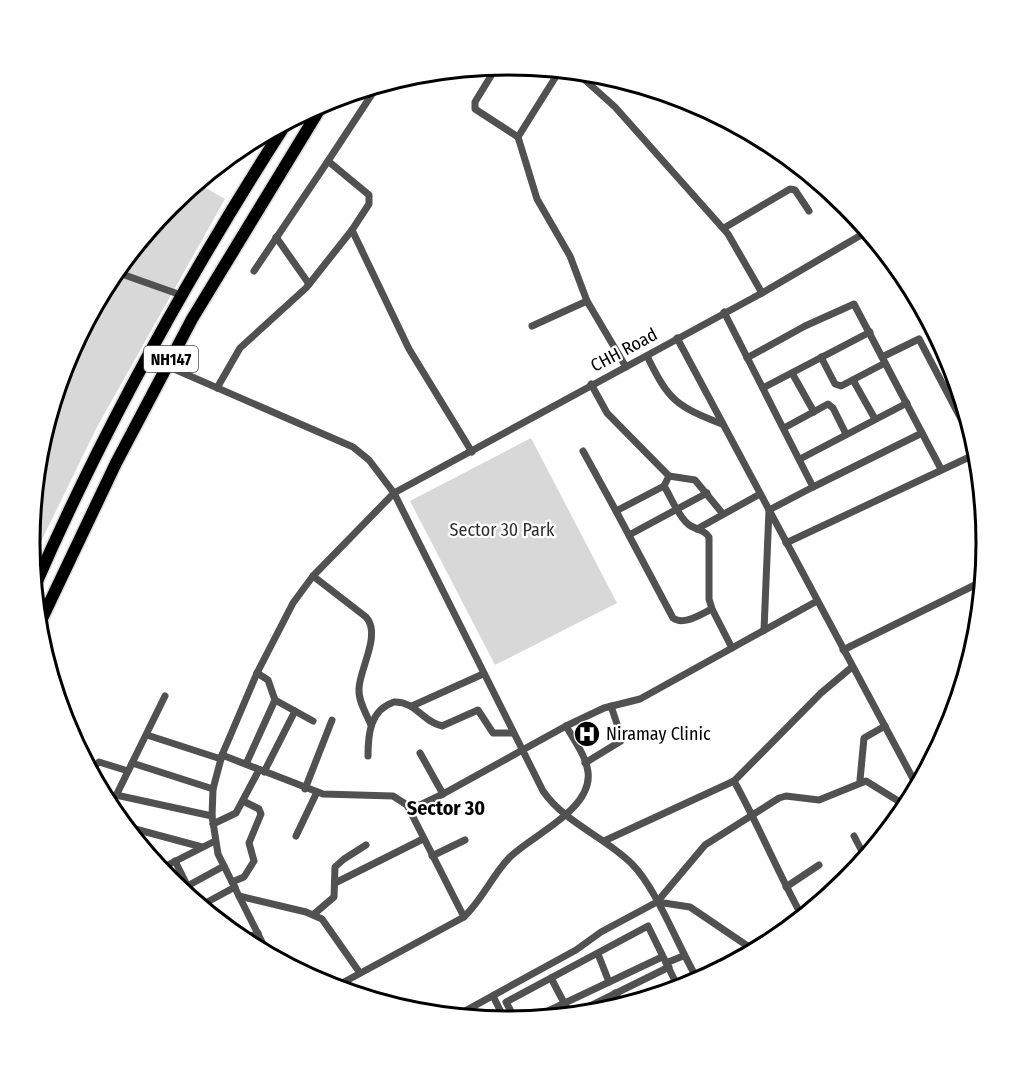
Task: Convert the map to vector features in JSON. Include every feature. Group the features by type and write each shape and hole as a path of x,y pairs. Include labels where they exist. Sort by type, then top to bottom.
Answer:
{"highway":[{"name":"NH147","path":"46,611 116,463 192,319 272,192 315,118"},
{"name":"NH147","path":"42,571 78,490 152,346 267,143"}],"street":[{"path":"491,76 474,106 475,109 518,137 537,199 570,256 586,301 626,367"},
{"path":"518,137 555,79"},
{"path":"588,82 615,107 724,228 762,293"},
{"path":"254,271 371,96"},
{"path":"217,388 240,348 309,284 352,230 369,204 369,195 328,161"},
{"path":"724,228 790,189 795,190 809,211"},
{"path":"352,230 409,349 472,452"},
{"name":"CHH Road","path":"262,942 224,866 215,841 213,789 222,757 257,673 293,603 314,576 394,493 762,293 860,235"},
{"path":"276,237 309,284"},
{"path":"125,275 181,295"},
{"path":"532,326 586,301"},
{"path":"747,358 850,303 858,307 941,469"},
{"path":"724,312 813,487"},
{"path":"763,388 870,332"},
{"path":"677,338 913,779"},
{"path":"821,357 835,384 841,386 919,339 959,416"},
{"path":"647,356 662,387 671,398 690,412 722,424"},
{"path":"167,366 353,447 369,460 394,493 521,751 552,804 604,841 642,875 694,973"},
{"path":"792,373 814,412"},
{"path":"853,380 875,419"},
{"path":"591,384 607,413 669,476 695,480 723,514"},
{"path":"800,459 907,403"},
{"path":"784,428 828,404 846,434"},
{"path":"769,510 922,432"},
{"path":"583,451 673,618 685,621 712,609"},
{"path":"786,543 969,456"},
{"path":"616,511 664,486 669,476"},
{"path":"664,486 685,521 705,531 709,537 709,599 732,648"},
{"path":"629,535 707,493"},
{"path":"698,529 759,494"},
{"path":"764,630 769,510"},
{"path":"314,576 366,617 371,624 367,661 358,690 371,726"},
{"path":"843,650 974,585"},
{"path":"407,805 420,805 443,794 566,726 610,706 640,699 817,601"},
{"path":"604,841 734,781 821,693 852,667"},
{"path":"257,673 268,680 275,700 313,721"},
{"path":"412,706 483,674"},
{"path":"165,696 116,795 213,820 232,815 243,801 295,711"},
{"path":"246,764 275,700"},
{"path":"368,756 371,726 378,712 389,704 398,702 412,706 434,723 442,726 478,710 493,733 512,733"},
{"path":"585,763 617,746 621,741 610,706"},
{"path":"304,789 332,720"},
{"path":"344,982 464,917 480,901 509,858 566,815 586,788 588,772 566,726"},
{"path":"861,780 864,738 885,726"},
{"path":"147,735 246,764 304,789 317,792 393,796 407,805 464,917"},
{"path":"420,753 443,794"},
{"path":"96,764 99,762 128,771"},
{"path":"132,763 213,789"},
{"path":"469,1009 657,902 705,845 752,813 786,796 819,800 861,780 899,802"},
{"path":"734,781 799,910"},
{"path":"296,836 317,792"},
{"path":"207,901 244,878 254,861 249,843 261,814 259,809 243,801"},
{"path":"139,830 202,847"},
{"path":"854,836 861,850"},
{"path":"335,883 423,839"},
{"path":"432,856 465,840"},
{"path":"169,864 215,841"},
{"path":"314,914 332,901 334,872 338,862 366,845"},
{"path":"175,861 180,876"},
{"path":"786,887 819,865"},
{"path":"189,885 224,866"},
{"path":"239,896 314,914 329,926 360,973"},
{"path":"657,902 690,907 748,946"},
{"path":"511,1011 506,1002 648,926 675,981"},
{"path":"252,936 258,933"},
{"path":"598,954 609,982"},
{"path":"552,1009 609,982 683,956"},
{"path":"594,1004 666,962"},
{"path":"551,978 566,1007"},
{"path":"615,993 618,999"},
{"path":"493,996 500,1011"}],"green space":[{"path":"205,188 225,199 97,427 40,544 49,452 56,422 76,364 103,309 119,283 157,235"},
{"name":"Sector 30 Park","path":"531,438 617,603 495,665 410,501"}],"place":[{"name":"Niramay Clinic","path":"587,734"}],"district":[{"name":"Sector 30","path":"446,808"}]}
